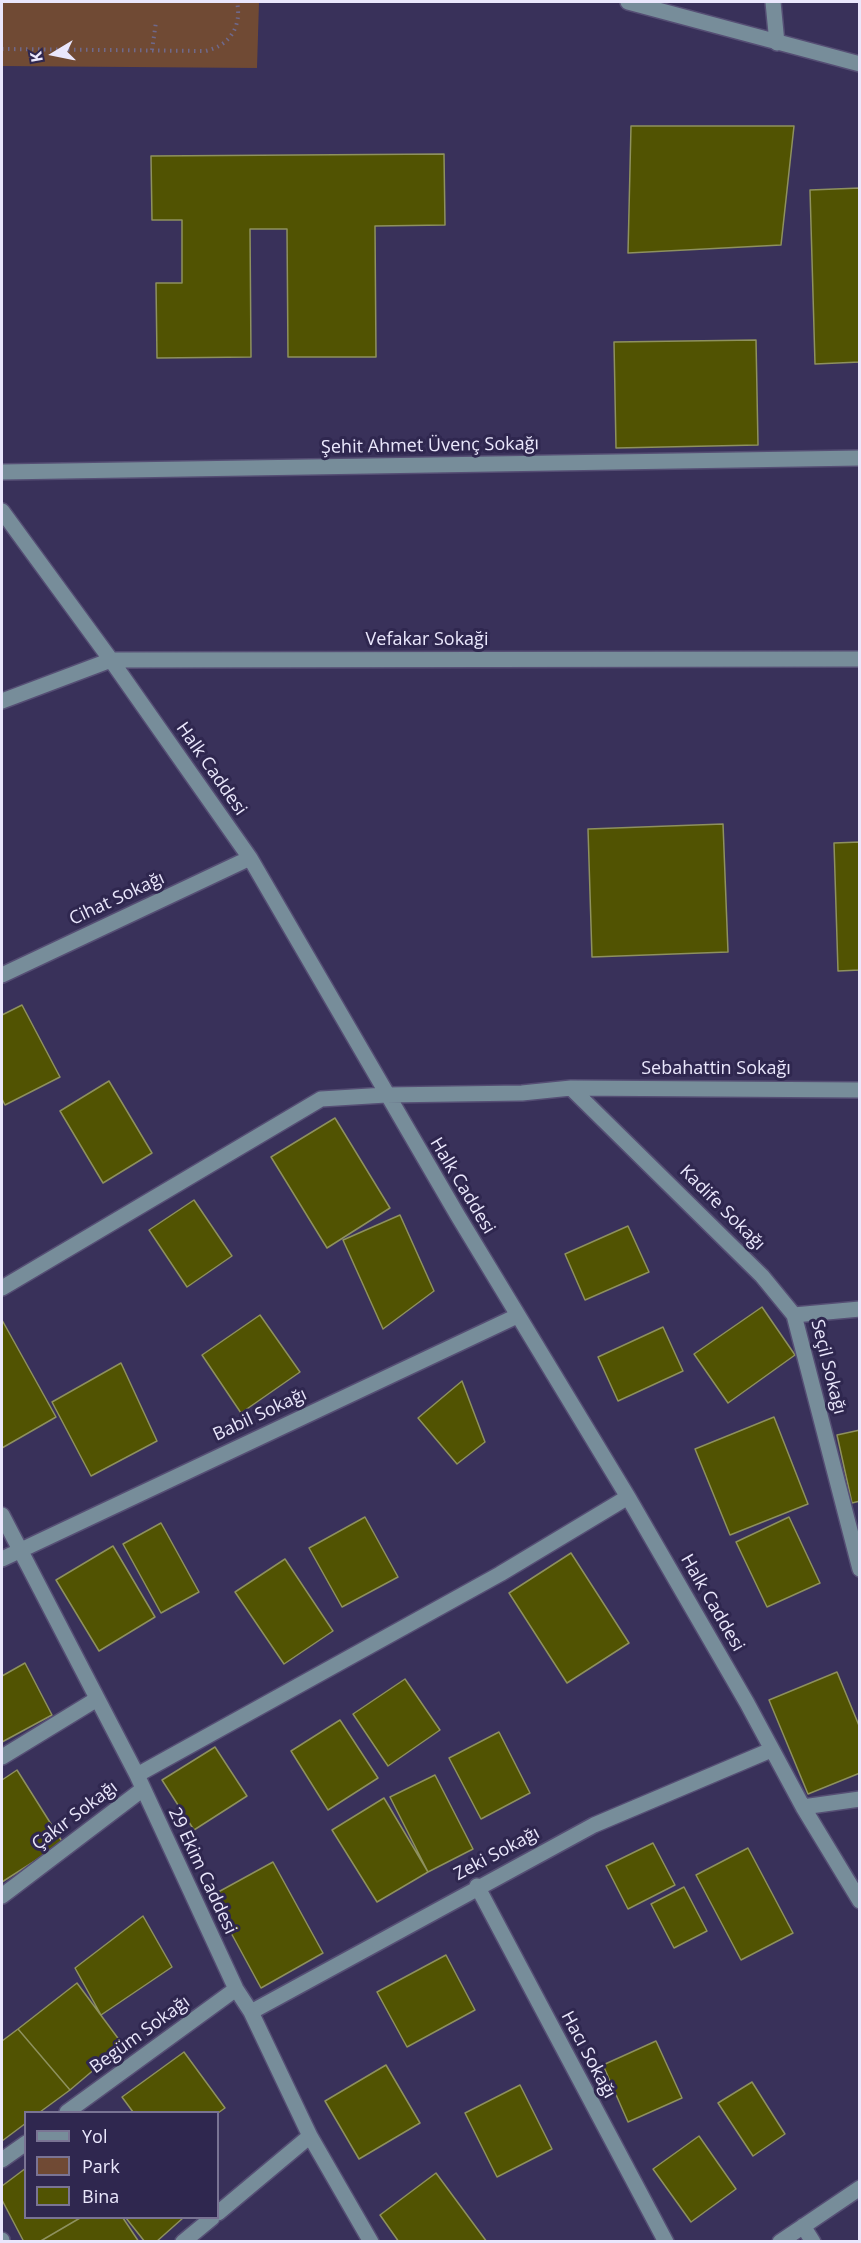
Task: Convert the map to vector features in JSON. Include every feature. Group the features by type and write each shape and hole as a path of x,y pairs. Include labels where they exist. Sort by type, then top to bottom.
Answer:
{"street":[{"path":"628,2 860,64"},
{"path":"773,2 777,43"},
{"name":"Şehit Ahmet Üvenç Sokağı","path":"2,472 860,458"},
{"name":"Halk Caddesi","path":"2,511 111,660 250,858 386,1095 628,1497 747,1702 803,1807 860,1901"},
{"name":"Vefakar Sokaği","path":"2,701 111,660 860,659"},
{"name":"Cihat Sokağı","path":"2,975 250,858"},
{"name":"Sebahattin Sokağı","path":"2,1288 321,1099 386,1095 522,1093 571,1088 860,1090"},
{"name":"Kadife Sokağı","path":"571,1088 762,1276 794,1315"},
{"path":"794,1315 860,1309"},
{"name":"Seçil Sokağı","path":"794,1315 860,1569"},
{"name":"Babil Sokağı","path":"2,1559 517,1316"},
{"name":"Çakır Sokağı","path":"2,1896 140,1782 500,1574 628,1497"},
{"name":"29 Ekim Caddesi","path":"2,1515 140,1782 236,1989 251,2012 310,2136 370,2241"},
{"path":"2,1757 97,1699"},
{"name":"Zeki Sokağı","path":"251,2012 477,1886 594,1825 771,1750"},
{"path":"803,1807 860,1799"},
{"name":"Hacı Sokağı","path":"477,1886 666,2241"},
{"name":"Begüm Sokağı","path":"68,2111 236,1989"},
{"path":"219,2212 310,2136"},
{"path":"2,2160 24,2144"},
{"path":"780,2241 860,2188"},
{"path":"183,2241 210,2219"},
{"path":"803,2226 813,2241"}],"path":[{"path":"2,49 216,49 227,41 237,27 240,16 237,2"},
{"path":"152,50 156,22"}],"green space":[{"path":"2,2 259,2 257,68 2,66"}],"building":[{"path":"631,126 794,126 781,245 628,253"},
{"path":"444,154 445,225 375,226 376,357 288,357 287,229 250,229 251,357 157,358 156,283 182,283 182,220 152,220 151,156"},
{"path":"860,188 860,362 815,364 810,190"},
{"path":"756,340 758,445 616,448 614,342"},
{"path":"723,824 728,952 592,957 588,829"},
{"path":"860,842 860,970 838,971 834,843"},
{"path":"22,1005 60,1077 5,1105 2,1099 2,1015"},
{"path":"109,1081 152,1153 103,1183 60,1111"},
{"path":"335,1118 390,1208 327,1248 271,1157"},
{"path":"194,1200 232,1256 187,1287 149,1230"},
{"path":"400,1215 434,1291 383,1329 343,1240"},
{"path":"628,1226 649,1272 585,1300 565,1254"},
{"path":"762,1307 795,1355 728,1403 694,1354"},
{"path":"260,1315 300,1372 241,1413 202,1355"},
{"path":"2,1320 56,1417 2,1448"},
{"path":"663,1327 683,1371 618,1401 598,1357"},
{"path":"121,1363 157,1441 91,1476 52,1402"},
{"path":"462,1381 485,1442 457,1464 418,1418"},
{"path":"774,1417 808,1504 730,1535 695,1449"},
{"path":"860,1430 860,1501 852,1503 837,1435"},
{"path":"365,1517 398,1577 342,1607 309,1548"},
{"path":"789,1517 820,1583 767,1607 736,1542"},
{"path":"161,1523 199,1592 161,1613 123,1544"},
{"path":"113,1546 155,1617 99,1651 56,1580"},
{"path":"571,1553 629,1643 567,1683 509,1593"},
{"path":"285,1559 333,1631 284,1664 235,1592"},
{"path":"25,1663 52,1715 2,1742 2,1676"},
{"path":"837,1672 860,1728 860,1773 808,1794 769,1700"},
{"path":"405,1679 440,1730 388,1766 353,1714"},
{"path":"340,1720 378,1778 328,1810 291,1751"},
{"path":"499,1732 530,1793 481,1819 449,1758"},
{"path":"215,1747 247,1796 194,1830 162,1780"},
{"path":"17,1770 63,1843 2,1882 2,1780"},
{"path":"435,1775 473,1849 428,1872 390,1797"},
{"path":"384,1798 428,1872 377,1902 332,1830"},
{"path":"653,1843 675,1885 628,1909 606,1866"},
{"path":"748,1848 793,1933 741,1960 696,1875"},
{"path":"273,1862 323,1953 261,1988 211,1896"},
{"path":"684,1887 707,1931 674,1948 651,1904"},
{"path":"143,1916 172,1967 101,2015 75,1968"},
{"path":"446,1955 475,2010 407,2047 377,1992"},
{"path":"77,1983 123,2045 70,2090 18,2029"},
{"path":"18,2029 70,2090 41,2111 24,2111 24,2124 2,2141 2,2041"},
{"path":"656,2041 682,2098 628,2122 603,2065"},
{"path":"184,2052 225,2108 219,2112 132,2111 122,2097"},
{"path":"386,2065 420,2123 359,2159 325,2101"},
{"path":"752,2082 785,2134 753,2156 718,2103"},
{"path":"520,2085 552,2149 497,2177 465,2113"},
{"path":"699,2136 736,2189 691,2222 653,2169"},
{"path":"24,2170 24,2219 78,2219 39,2242 24,2242 2,2200 2,2186"},
{"path":"436,2173 487,2242 399,2242 380,2215"},
{"path":"78,2219 124,2219 139,2242 39,2242"},
{"path":"127,2219 182,2219 156,2242 145,2242"}]}
